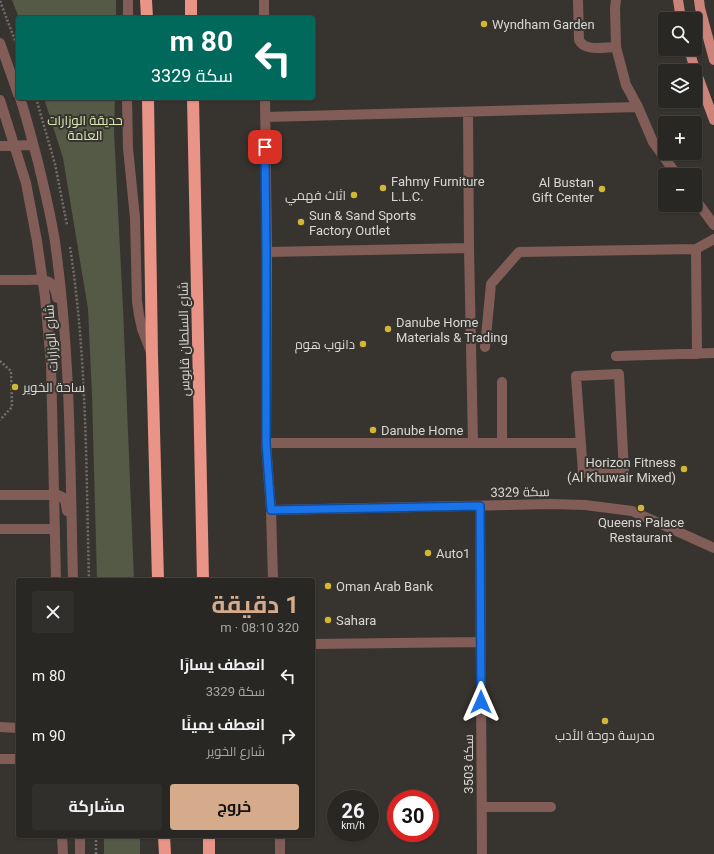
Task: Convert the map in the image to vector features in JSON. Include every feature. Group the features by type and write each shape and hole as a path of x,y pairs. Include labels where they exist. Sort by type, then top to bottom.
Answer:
{"highway":[{"path":"146,0 146,16"},
{"path":"191,0 191,16"},
{"path":"148,100 152,355 158,578"},
{"name":"شارع السلطان قابوس","path":"193,100 204,578"},
{"path":"164,838 165,854"},
{"path":"209,838 209,854"}],"main road":[{"path":"678,0 680,12"},
{"path":"699,0 714,60"},
{"path":"691,56 714,120"}],"street":[{"path":"128,0 128,16"},
{"path":"264,0 264,16"},
{"path":"578,0 579,40 581,44 588,48 616,47"},
{"path":"616,0 616,47 626,85 638,107 653,142 672,168"},
{"path":"0,43 16,88"},
{"name":"شارع الوزارات","path":"0,100 26,183 37,241 45,302 51,364 56,578"},
{"name":"شارع الوزارات","path":"21,100 34,145 49,208 55,240 63,313 66,358 72,576"},
{"path":"127,100 128,148 135,218 137,301 142,329 152,355"},
{"path":"265,100 266,443 271,510 273,578"},
{"path":"265,117 638,107"},
{"path":"468,112 473,443"},
{"path":"0,146 34,145"},
{"path":"702,209 714,225"},
{"path":"485,347 491,284 519,252 696,249 714,239"},
{"path":"266,252 469,248"},
{"path":"696,249 697,354"},
{"path":"0,280 42,280 54,286 61,338 66,358"},
{"path":"616,356 714,353"},
{"path":"619,374 624,473 583,473 581,443 576,376 619,374"},
{"path":"502,382 502,443"},
{"path":"266,443 581,443"},
{"path":"0,495 55,495 63,498 66,503 68,551 72,576"},
{"name":"سكة 3329","path":"271,510 551,504 585,505 632,511 714,548"},
{"name":"سكة 3503","path":"480,506 482,854"},
{"path":"0,529 55,529"},
{"path":"315,644 481,642"},
{"path":"0,728 16,728"},
{"path":"0,759 16,759"},
{"path":"482,807 551,807"},
{"path":"62,838 63,854"},
{"path":"79,838 80,854"},
{"path":"280,838 280,854"}],"path":[{"path":"0,1 16,43"},
{"path":"0,361 11,371 12,407 0,420"},
{"path":"96,838 96,854"}],"green space":[{"path":"12,0 116,0 116,16 18,16"},
{"name":"حديقة الوزارات العامة","path":"45,100 115,100 114,132 134,578 97,578 88,309 63,158"},
{"path":"104,838 140,838 140,854 104,854"}],"place":[{"name":"Wyndham Garden","path":"484,24"},
{"name":"Fahmy Furniture L.L.C.","path":"383,188"},
{"name":"Al Bustan Gift Center","path":"602,189"},
{"name":"اثاث فهمي","path":"354,195"},
{"name":"Sun & Sand Sports Factory Outlet","path":"301,222"},
{"name":"Danube Home Materials & Trading","path":"388,329"},
{"name":"دانوب هوم","path":"363,344"},
{"name":"ساحة الخوير","path":"15,387"},
{"name":"Danube Home","path":"373,430"},
{"name":"Horizon Fitness (Al Khuwair Mixed)","path":"684,469"},
{"name":"Queens Palace Restaurant","path":"641,508"},
{"name":"Auto1","path":"428,553"},
{"name":"Oman Arab Bank","path":"328,586"},
{"name":"Sahara","path":"328,620"},
{"name":"مدرسة دوحة الأدب","path":"605,721"}],"route":[{"path":"265,147 266,443 271,510 480,506 481,702"}]}
